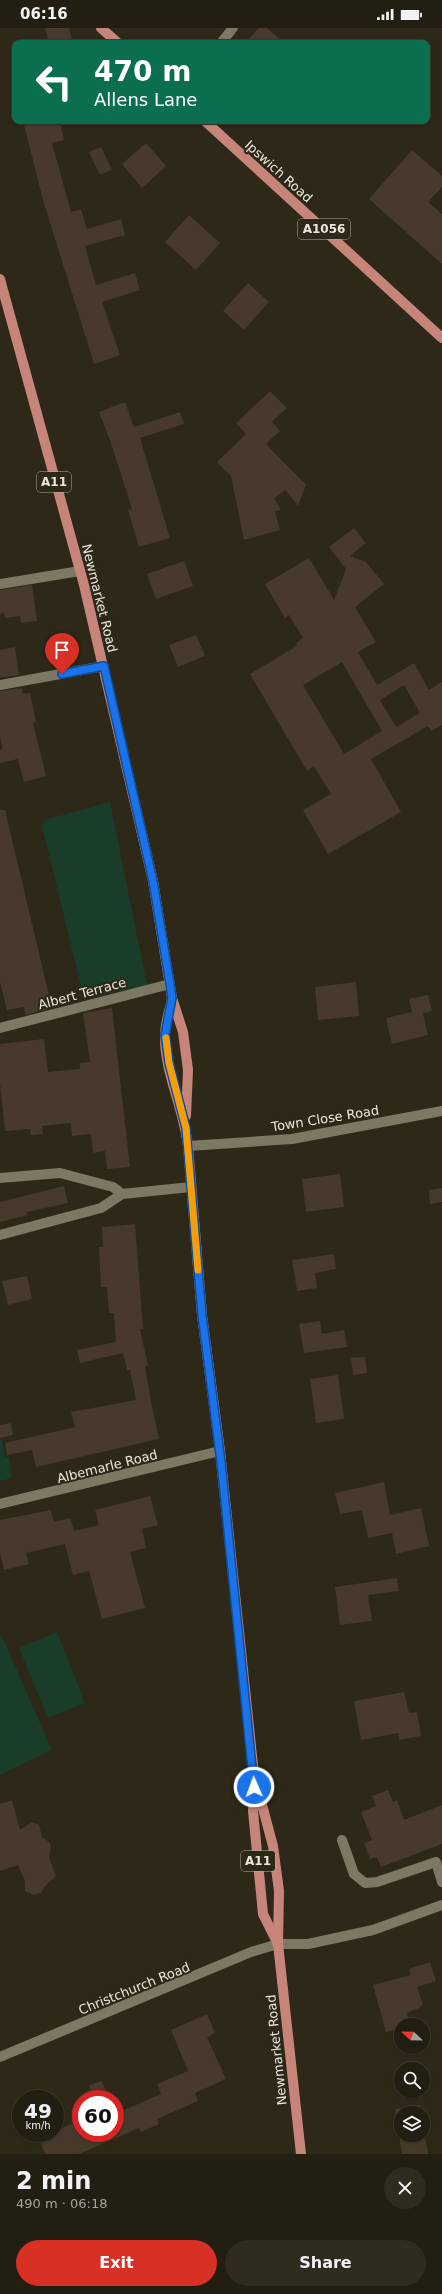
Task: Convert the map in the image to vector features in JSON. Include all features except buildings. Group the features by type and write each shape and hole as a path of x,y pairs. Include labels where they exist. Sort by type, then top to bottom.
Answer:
{"main road":[{"path":"102,28 115,40"},
{"name":"Ipswich Road","path":"208,124 442,338"},
{"name":"Newmarket Road","path":"0,279 80,571 104,666 153,881 172,998 183,1032 188,1070 186,1128 202,1315 220,1451 254,1775 253,1811 263,1914 278,1944"},
{"name":"Newmarket Road","path":"172,998 165,1035 169,1063 186,1128"},
{"name":"Newmarket Road","path":"254,1775 273,1846 279,1891 278,1944 301,2154"}],"street":[{"path":"223,40 233,28"},
{"path":"0,584 80,571"},
{"path":"0,685 104,666"},
{"name":"Albert Terrace","path":"0,1028 170,984"},
{"name":"Town Close Road","path":"188,1146 292,1139 442,1110"},
{"path":"0,1178 60,1173 113,1187 122,1194"},
{"path":"0,1235 100,1208 122,1194 191,1186"},
{"name":"Albemarle Road","path":"0,1504 220,1451"},
{"path":"342,1840 354,1874 365,1883 378,1882 439,1861 442,1882"},
{"name":"Christchurch Road","path":"0,2057 251,1952 278,1944 308,1944 373,1930 442,1905"}],"green space":[{"path":"110,802 147,985 94,997 87,995 82,990 42,826 44,821 48,819"},
{"path":"0,1439 2,1439 5,1457 9,1457 12,1478 0,1481"},
{"path":"57,1632 85,1703 48,1718 19,1648"},
{"path":"2,1636 52,1750 0,1775 0,1637"}],"slow traffic":[{"path":"166,1038 169,1063 186,1128 198,1270"}],"route":[{"path":"62,674 104,666 153,881 172,998 165,1035 169,1063 186,1128 202,1315 221,1462 254,1775 254,1787"}]}
